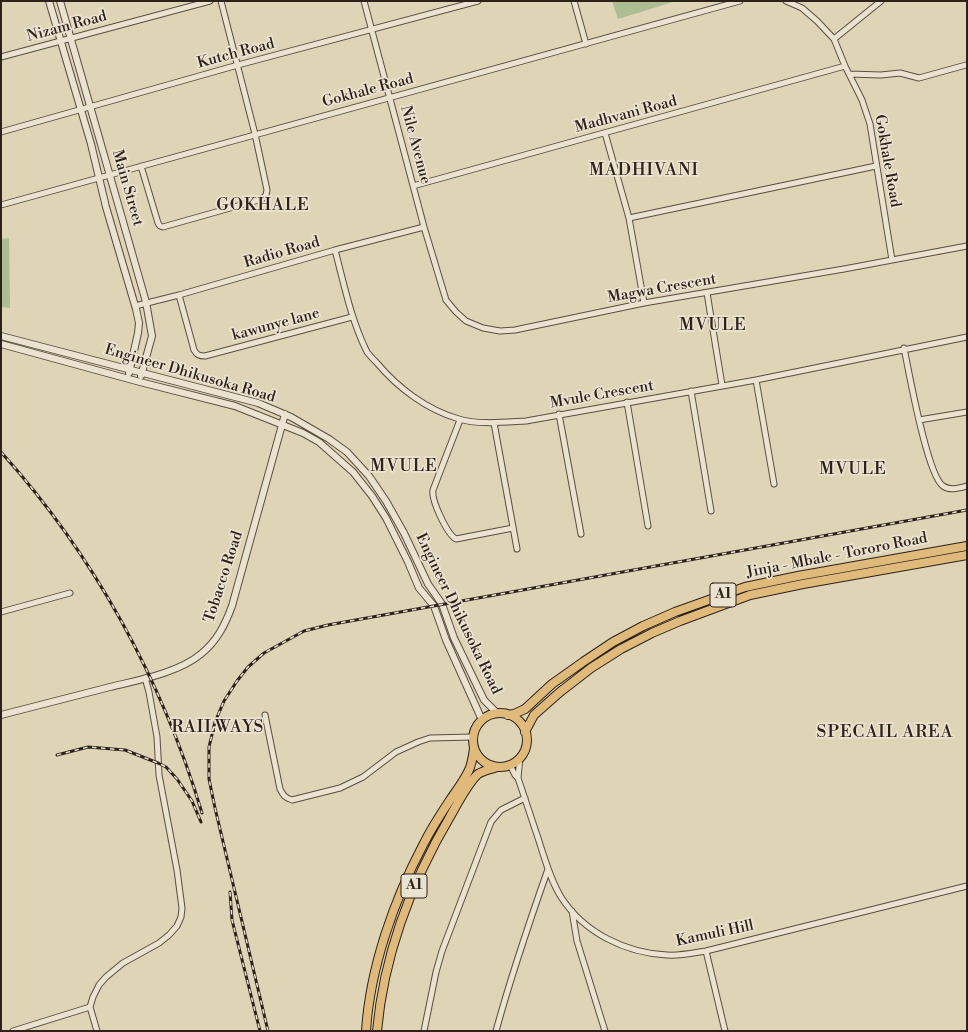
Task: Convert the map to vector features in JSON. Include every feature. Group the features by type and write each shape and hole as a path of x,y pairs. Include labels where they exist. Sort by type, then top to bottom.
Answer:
{"highway":[{"name":"Jinja - Mbale - Tororo Road","path":"508,715 525,709 558,680 613,642 643,626 675,612 745,587 775,580 967,546"},
{"name":"Jinja - Mbale - Tororo Road","path":"525,732 534,715 560,692 591,668 621,649 680,621 758,594 803,584 967,555"},
{"name":"A1","path":"482,720 489,716 498,714 508,715"},
{"path":"508,715 515,718 522,725 525,732"},
{"path":"473,737 474,731 482,720"},
{"name":"A1","path":"377,1031 383,988 401,918 439,834 457,804 476,777 484,771 510,765 520,757 526,745 525,732"},
{"name":"A1","path":"366,1031 372,990 380,954 393,915 406,880 423,845 440,815 468,772 472,763 474,748 473,737"},
{"name":"A1","path":"474,748 480,760 485,764 498,767"}],"street":[{"name":"Main Street","path":"49,1 91,144 98,178 135,306 138,334 128,379"},
{"name":"Main Street","path":"60,1 146,302 152,336 140,382"},
{"name":"Nizam Road","path":"1,57 210,1"},
{"path":"141,166 160,226 165,227 262,199 266,196 267,190 255,134 221,1"},
{"name":"Nile Avenue","path":"364,1 424,227"},
{"name":"Kutch Road","path":"1,132 478,1"},
{"path":"574,1 586,44"},
{"name":"Gokhale Road","path":"1,205 740,1"},
{"name":"Gokhale Road","path":"786,1 802,8 834,39 845,66 862,100 870,124 892,260"},
{"path":"834,39 881,1"},
{"path":"849,74 881,75 900,73 919,78 966,65"},
{"name":"Madhvani Road","path":"414,186 845,66"},
{"path":"605,133 629,218 644,303"},
{"path":"629,218 876,166"},
{"name":"Magwa Crescent","path":"424,227 446,300 466,321 483,328 500,331 515,330 644,303 967,246"},
{"name":"Radio Road","path":"135,306 146,302 179,295 335,250 424,227"},
{"name":"Mvule Crescent","path":"335,250 352,317 368,354 394,381 420,401 460,420 494,423 526,420 756,380 967,336"},
{"path":"707,293 722,385"},
{"name":"kawunye lane","path":"179,295 194,350 197,354 205,356 352,317"},
{"name":"Engineer Dhikusoka Road","path":"1,336 258,403 285,414 310,427 347,452 372,480 386,501 404,533 428,584 442,604 454,638 484,700 498,714"},
{"name":"Engineer Dhikusoka Road","path":"1,344 128,379 235,406 303,433 319,442 353,472 372,496 386,518 419,588 434,606 446,640 482,720"},
{"path":"904,348 919,420 936,478 943,486 948,488 967,486"},
{"path":"756,380 774,484"},
{"path":"691,391 712,511"},
{"path":"627,402 648,526"},
{"path":"919,420 967,412"},
{"name":"Tobacco Road","path":"1,715 171,670 200,655 218,636 232,606 285,414"},
{"path":"559,414 581,534"},
{"path":"460,420 433,490 432,496 441,515 449,531 456,539 513,528"},
{"path":"494,423 517,549"},
{"path":"1,612 70,592"},
{"path":"97,1031 90,1007 99,985 123,963 159,943 169,935 177,926 181,917 182,908 176,863 159,775 157,737 145,678"},
{"path":"265,715 280,790 286,798 292,800 340,788 363,777 396,752 418,742 430,738 473,737"},
{"name":"Kamuli Hill","path":"518,778 520,757"},
{"name":"Kamuli Hill","path":"510,765 515,776 518,778 548,869 561,897 572,911 598,934 627,948 647,953 668,955 683,955 706,951 967,886"},
{"path":"424,1031 436,972 442,951 491,822 501,810 525,798"},
{"path":"496,1031 505,997 531,915 548,869"},
{"path":"572,911 577,942 605,1031"},
{"path":"706,951 725,1031"},
{"path":"13,1031 29,1029 90,1007"}],"green space":[{"path":"612,1 676,1 618,19"},
{"path":"9,238 10,308 1,307 1,239"}],"railway":[{"path":"1,452 35,492 66,533 95,576 121,621 145,667 167,715 186,764 202,813"},
{"path":"268,1031 209,779 209,747 215,722 224,701 248,667 264,653 304,631 328,625 967,510"},
{"path":"57,755 88,747 125,750 158,763 166,767 177,779 192,801 201,822"},
{"path":"230,892 232,920 260,1031"}],"district":[{"name":"MADHIVANI","path":"644,171"},
{"name":"GOKHALE","path":"263,206"},
{"name":"MVULE","path":"713,326"},
{"name":"MVULE","path":"404,467"},
{"name":"MVULE","path":"853,470"},
{"name":"RAILWAYS","path":"218,728"},
{"name":"SPECAIL AREA","path":"885,733"}]}
